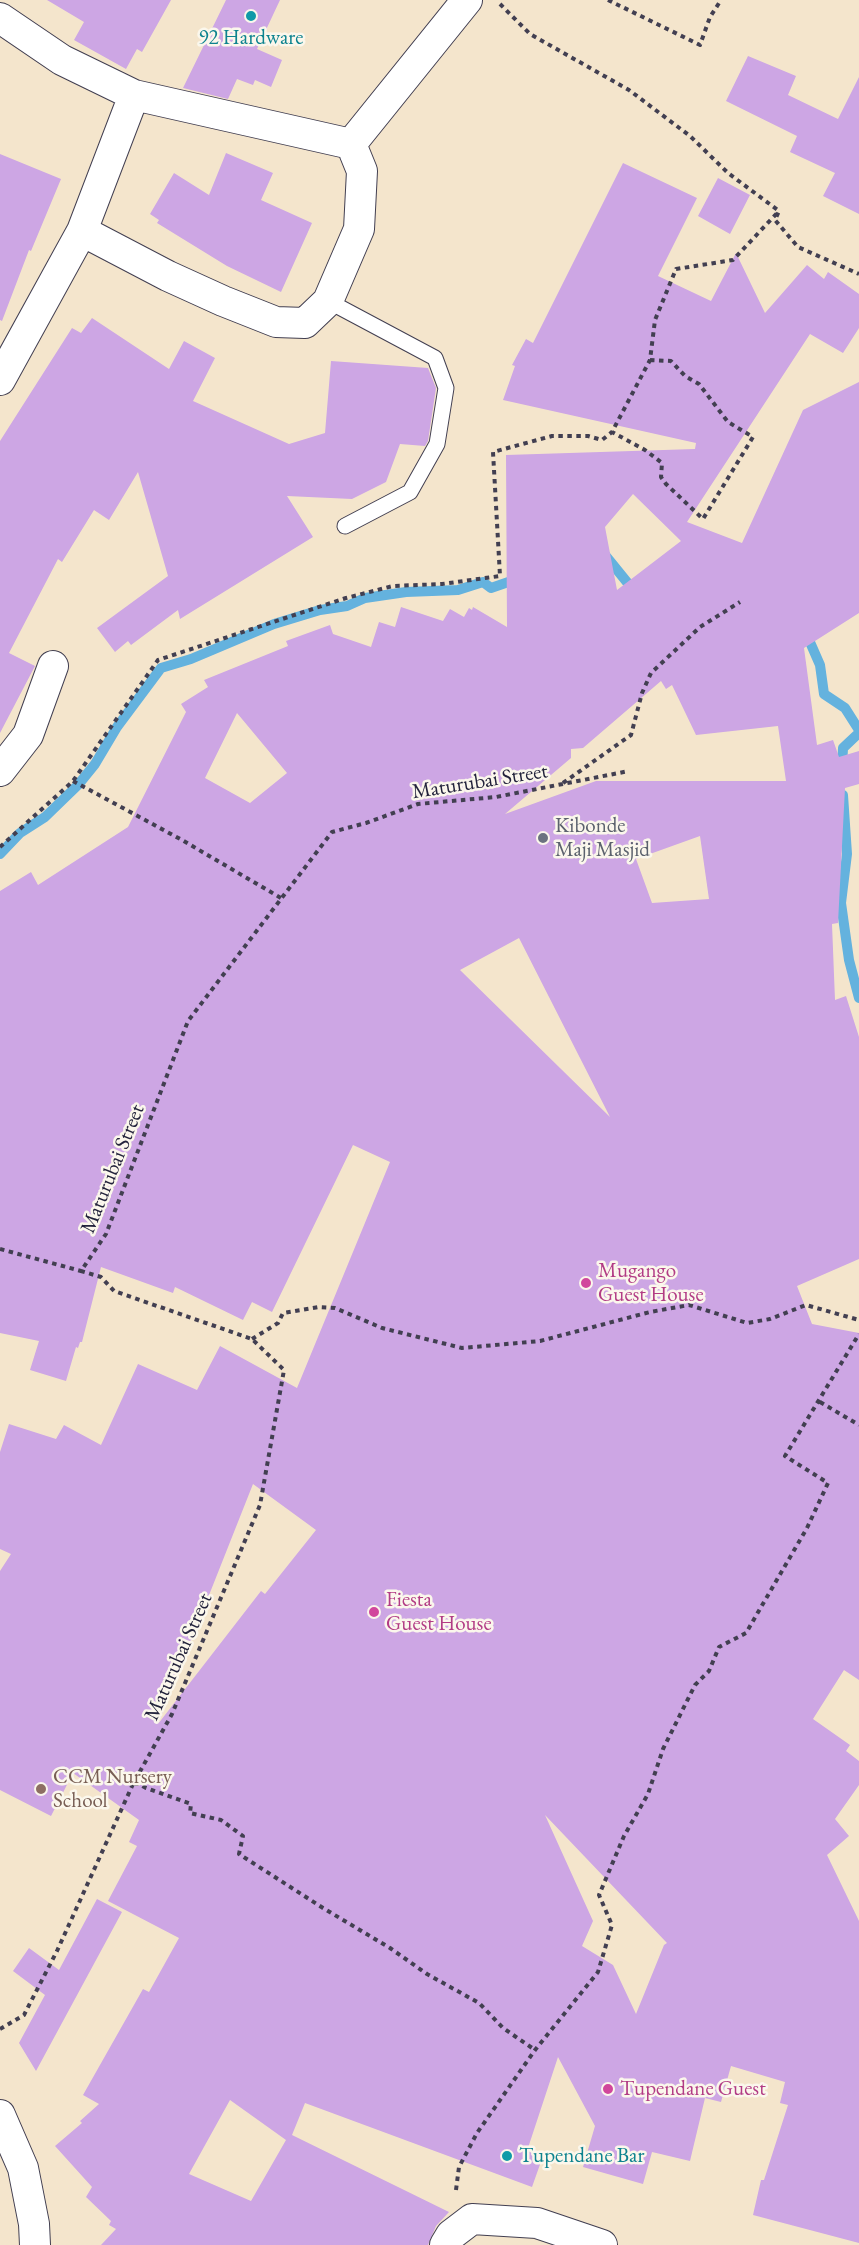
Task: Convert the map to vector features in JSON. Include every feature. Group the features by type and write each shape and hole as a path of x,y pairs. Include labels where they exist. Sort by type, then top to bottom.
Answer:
{"street":[{"path":"351,144 467,0"},
{"path":"0,18 63,60 134,95 351,144"},
{"path":"0,380 82,231 134,95"},
{"path":"82,231 168,276 276,322 305,322 328,301 359,229 362,171 351,144"},
{"path":"0,771 28,735 53,666"},
{"path":"0,2115 23,2168 34,2224 35,2245"},
{"path":"448,2240 472,2219 537,2223 602,2245"}],"lane":[{"path":"328,301 435,358 446,388 437,444 410,492 345,526"}],"path":[{"path":"495,0 530,34 629,90 690,136 728,173 779,211"},
{"path":"608,0 700,45 710,17 721,0"},
{"path":"779,211 775,220 798,247 859,274"},
{"path":"0,847 73,781 158,660 346,598 393,586 442,584 500,576 493,452 552,436 588,436 602,440 612,432 650,360 655,320 676,269 733,260 779,211"},
{"path":"612,432 645,450 662,463 661,477 703,519 753,437 728,422 699,384 685,376 671,361 650,360"},
{"path":"560,785 631,735 642,693 651,673 700,627 740,602"},
{"name":"Maturubai Street","path":"0,2029 24,2016 90,1882 133,1784 172,1714 260,1505 284,1370 252,1339 114,1291 101,1277 81,1271 106,1234 188,1021 332,832 366,823 418,804 496,797 628,771"},
{"path":"73,781 182,840 281,898"},
{"path":"0,1249 81,1271"},
{"path":"252,1339 278,1323 283,1312 319,1307 335,1308 382,1328 462,1348 540,1341 650,1312 689,1305 747,1323 770,1319 806,1305 859,1320"},
{"path":"448,2240 459,2167 477,2133 535,2050 598,1972 612,1925 599,1895 624,1836 648,1794 663,1749 682,1708 695,1685 709,1671 719,1647 746,1633 807,1528 828,1483 785,1456 820,1402 859,1334"},
{"path":"820,1402 859,1425"},
{"path":"133,1784 139,1784 191,1804 190,1813 221,1821 243,1836 239,1854 390,1948 427,1974 478,2003 503,2028 535,2050"}],"building":[{"path":"47,0 171,0 142,52 137,49 126,69 74,40 84,22"},
{"path":"226,0 280,0 257,49 282,60 271,87 255,80 253,85 237,79 228,99 183,88"},
{"path":"748,56 796,76 788,95 838,119 859,77 859,214 823,196 835,173 790,152 797,136 726,101"},
{"path":"226,153 273,173 261,200 312,223 281,292 227,266 157,223 159,220 150,214 174,173 209,195"},
{"path":"0,154 61,179 31,251 29,250 2,321 0,320"},
{"path":"623,163 697,198 658,276 711,301 736,253 765,313 807,265 824,279 828,272 859,294 859,328 843,353 810,334 687,522 742,543 803,410 859,382 859,613 804,648 817,745 833,740 839,757 859,751 859,784 845,788 838,923 832,924 835,1000 846,996 859,1037 859,1259 797,1286 812,1324 859,1333 859,1680 844,1670 813,1719 850,1745 846,1751 859,1761 859,1785 835,1819 849,1836 827,1855 859,1921 859,2243 753,2215 761,2180 764,2180 788,2105 780,2103 785,2082 731,2066 721,2102 705,2098 690,2161 652,2152 643,2184 583,2167 595,2126 558,2057 527,2151 543,2156 532,2187 305,2103 292,2135 449,2212 436,2226 428,2245 101,2245 116,2229 109,2225 111,2221 86,2197 92,2187 55,2146 82,2123 80,2121 99,2104 83,2095 143,1989 149,1992 179,1938 108,1901 137,1846 129,1842 139,1820 73,1773 51,1816 0,1790 0,1571 11,1554 0,1549 0,1452 9,1424 56,1439 64,1425 101,1445 138,1364 197,1390 220,1346 297,1388 390,1162 353,1145 272,1312 252,1302 243,1320 175,1287 173,1293 101,1267 82,1342 78,1348 76,1347 66,1381 30,1370 39,1341 0,1333 0,891 31,872 38,885 128,827 186,712 181,704 208,687 204,680 288,646 286,641 330,625 333,634 371,647 379,622 395,627 401,607 443,621 450,609 464,617 469,608 472,610 473,607 507,627 506,455 695,449 696,443 503,400 515,366 512,365 526,339 533,343","holes":["633,494 681,541 617,590 605,527","661,681 666,689 672,685 696,735 778,726 786,781 596,781 505,814 571,758 571,749 583,748","237,713 287,773 250,803 205,778","700,836 709,899 652,903 636,859","519,938 610,1117 460,970","253,1484 316,1530 265,1594 261,1591 158,1724","545,1815 667,1943 664,1945 636,2014 613,1965 582,1946 593,1921","230,2100 286,2140 251,2201 189,2174"]},
{"path":"718,178 750,195 730,234 698,216"},
{"path":"92,318 169,369 184,341 215,358 193,401 289,444 325,433 331,361 428,368 436,388 428,441 425,446 400,444 386,482 352,499 287,496 313,537 180,619 178,610 131,645 128,641 115,652 97,628 168,576 138,472 109,520 94,510 62,562 58,559 9,653 35,666 0,733 0,441 72,328 81,333"},
{"path":"97,1899 122,1912 36,2071 19,2043 45,1995 13,1971 29,1948 59,1970"}],"waterway":[{"path":"605,555 635,592"},
{"path":"0,854 20,833 45,817 78,785 161,668 191,659 274,624 320,610 347,606 365,598 406,592 458,590 483,582 491,588 520,578"},
{"path":"806,633 820,665 824,694 845,708 859,730"},
{"path":"842,768 843,748 859,733"},
{"path":"843,795 847,854 841,903 849,960 859,998"}],"place":[{"name":"92 Hardware","path":"251,16"},
{"name":"Kibonde Maji Masjid","path":"543,838"},
{"name":"Mugango Guest House","path":"586,1283"},
{"name":"Fiesta Guest House","path":"374,1612"},
{"name":"CCM Nursery School","path":"41,1789"},
{"name":"Tupendane Guest","path":"608,2089"},
{"name":"Tupendane Bar","path":"507,2156"}]}
